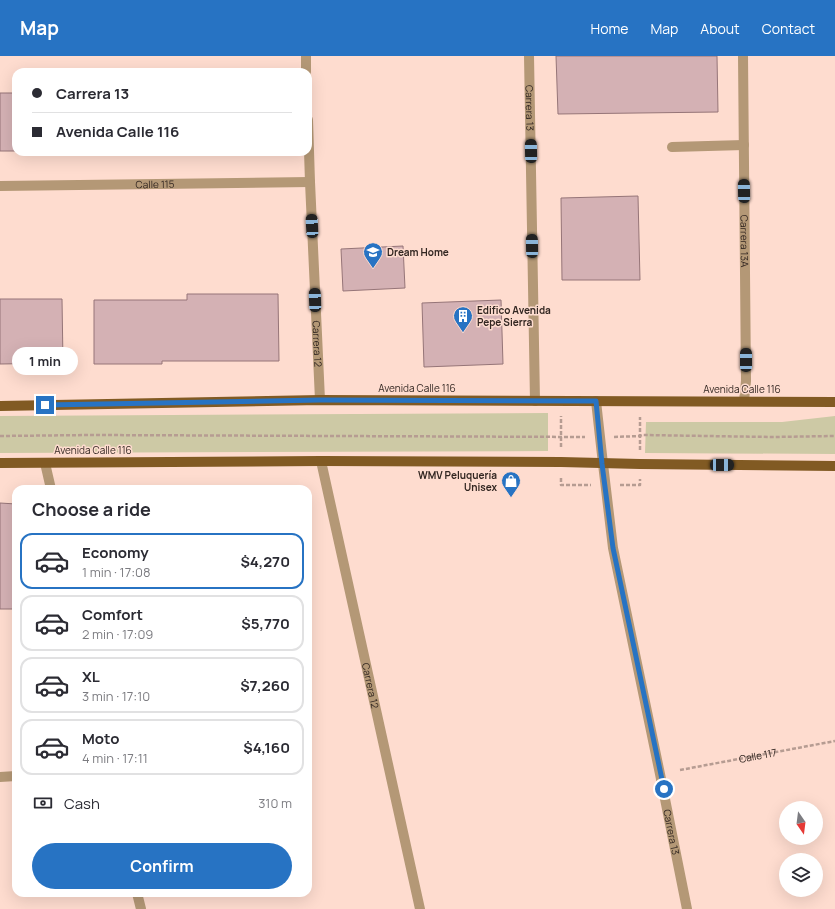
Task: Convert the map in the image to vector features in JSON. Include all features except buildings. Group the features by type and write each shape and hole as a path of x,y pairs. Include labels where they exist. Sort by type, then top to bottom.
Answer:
{"main road":[{"name":"Avenida Calle 116","path":"0,406 320,400 835,402"},
{"name":"Avenida Calle 116","path":"0,463 561,462 602,464 835,466"}],"street":[{"path":"306,56 306,68"},
{"name":"Carrera 13","path":"529,56 535,401"},
{"name":"Carrera 13A","path":"743,56 746,381 744,401"},
{"path":"672,147 744,145"},
{"name":"Carrera 12","path":"309,156 320,400"},
{"name":"Calle 115","path":"0,186 310,182"},
{"name":"Carrera 13","path":"596,401 602,464 613,548 687,909"},
{"name":"Carrera 12","path":"321,462 420,909"},
{"path":"45,463 50,485"},
{"path":"0,777 12,776"},
{"path":"138,897 141,909"}],"path":[{"path":"0,436 835,436"},
{"name":"Calle 117","path":"680,770 835,741"}],"shaded area":[{"path":"548,413 548,451 0,453 0,416"},
{"path":"835,416 835,454 645,453 646,422 782,422"}],"place":[{"name":"Dream Home","path":"373,269"},
{"name":"Edifico Avenida Pepe Sierra","path":"463,333"},
{"name":"WMV Peluquería Unisex","path":"511,498"}],"route":[{"path":"45,405 320,400 596,401 602,464 613,548 664,789"}]}
